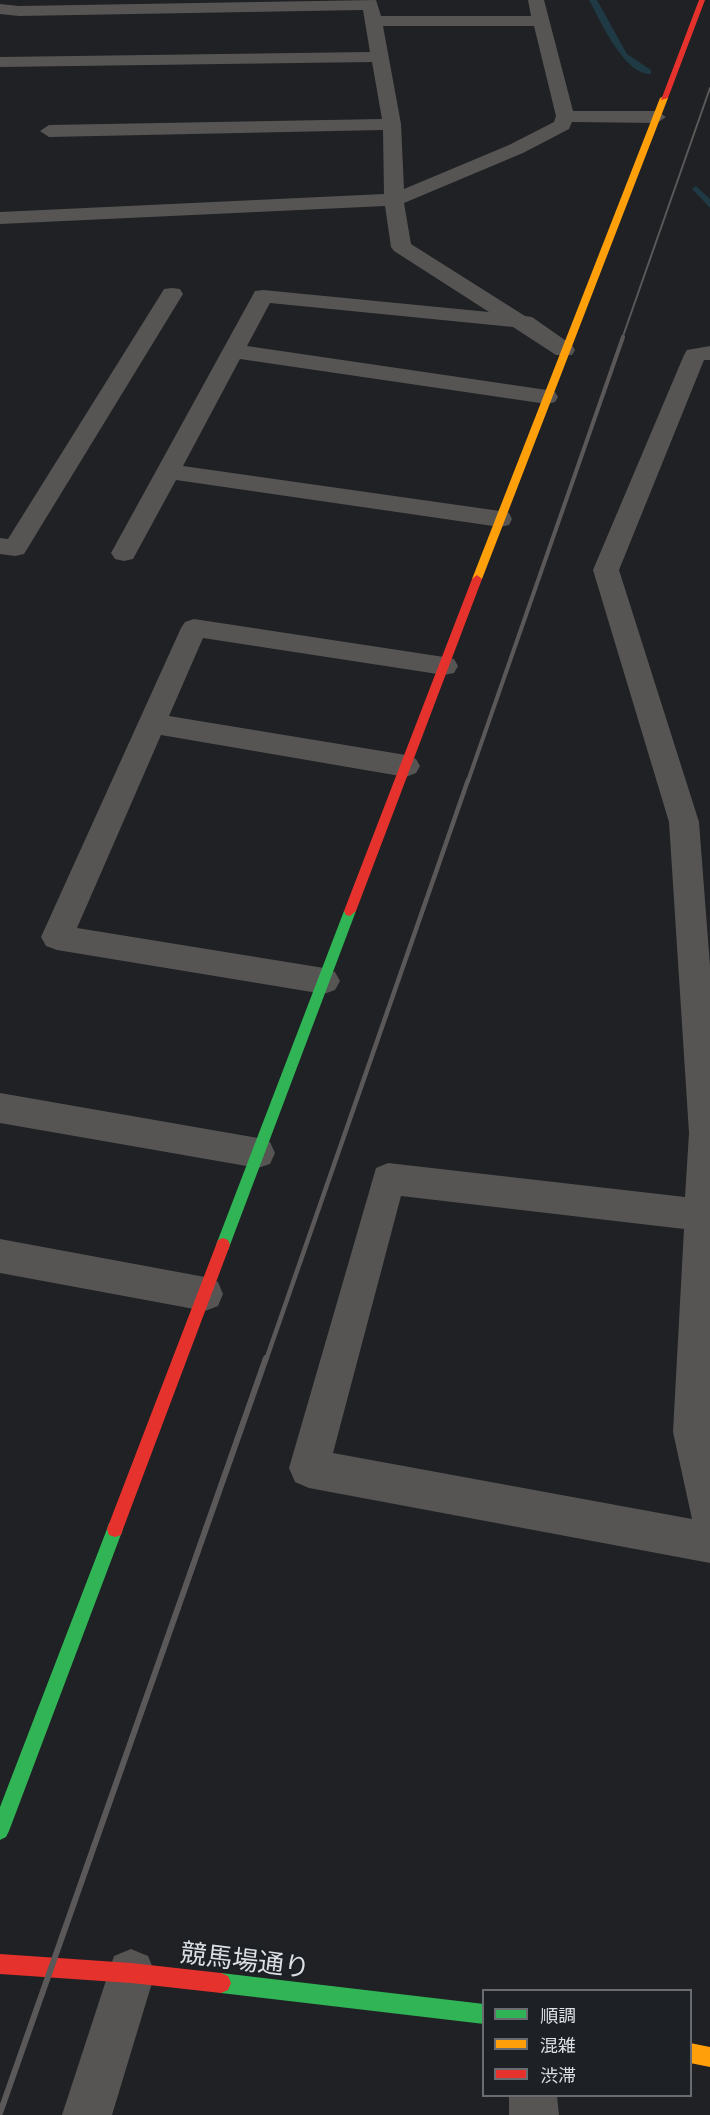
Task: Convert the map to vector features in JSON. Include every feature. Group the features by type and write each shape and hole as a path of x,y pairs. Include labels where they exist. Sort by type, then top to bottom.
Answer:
{"street":[{"path":"0,218 394,200 516,149 562,125 565,116 536,0"},
{"path":"0,1831 564,350 702,0"},
{"path":"0,9 19,11 371,9 540,21"},
{"path":"371,9 392,123 394,200 401,247 524,322 564,350"},
{"path":"0,62 380,57"},
{"path":"565,116 657,117"},
{"path":"49,131 392,123"},
{"path":"0,546 15,548 172,294"},
{"path":"124,552 263,296 524,322"},
{"path":"233,351 547,398"},
{"path":"710,353 695,355 606,570 684,822 706,1133 692,1432 710,1514"},
{"path":"168,471 500,519"},
{"path":"324,981 57,937 154,724 194,628 444,666"},
{"path":"154,724 406,766"},
{"path":"0,1108 258,1153"},
{"path":"703,1215 388,1179 309,1468 710,1543"},
{"path":"0,1256 205,1294"},
{"name":"競馬場通り","path":"0,1964 131,1973 482,2014"},
{"path":"87,2115 131,1973"},
{"path":"692,2053 710,2057"},
{"path":"533,2097 534,2115"}],"waterway":[{"path":"593,0 624,55 648,72"},
{"path":"696,189 710,205"}],"railway":[{"path":"622,339 710,88"},
{"path":"468,781 623,337"},
{"path":"266,1360 468,780"},
{"path":"0,2113 266,1358"}],"traffic: fast":[{"path":"223,1245 350,911"},
{"path":"0,1831 115,1529"},
{"path":"221,1983 482,2014"}],"traffic: slow":[{"path":"477,579 664,98"},
{"path":"692,2053 710,2057"}],"traffic: jam":[{"path":"664,98 702,0"},
{"path":"350,911 477,579"},
{"path":"115,1529 223,1245"},
{"path":"0,1964 131,1973 221,1983"}]}
